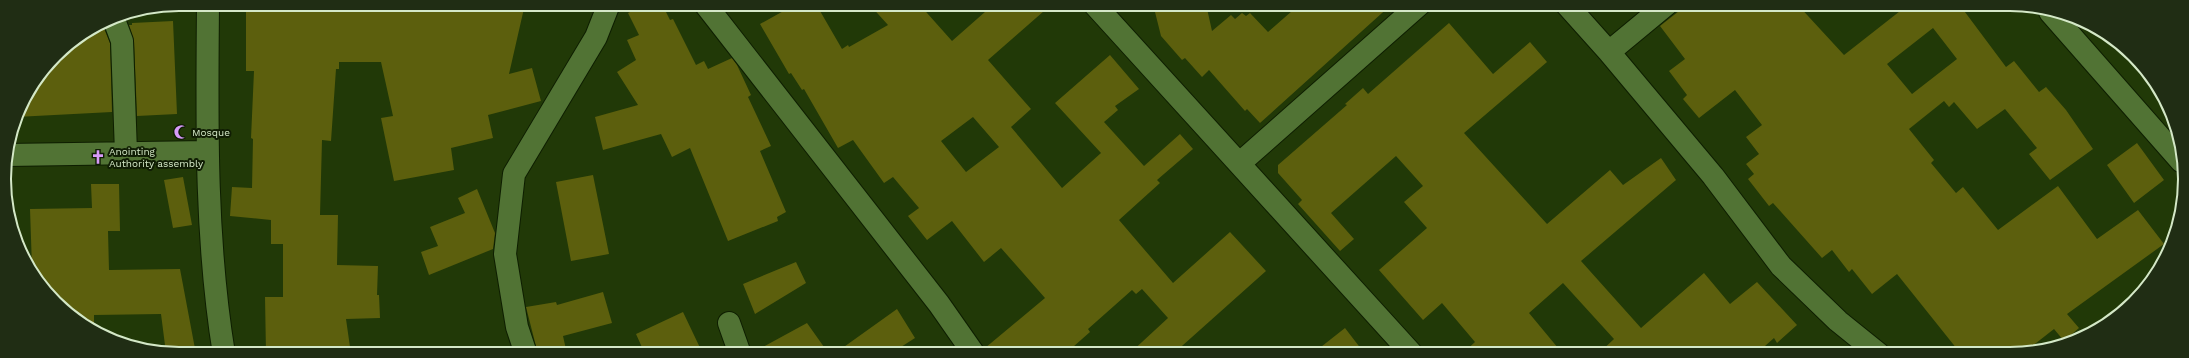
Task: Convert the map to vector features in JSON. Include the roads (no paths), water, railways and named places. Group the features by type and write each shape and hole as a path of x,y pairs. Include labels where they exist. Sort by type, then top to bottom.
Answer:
{"street":[{"path":"208,11 207,152 216,309 223,347"},
{"path":"524,347 518,327 505,254 514,174 596,37 606,11"},
{"path":"711,11 939,304 969,347"},
{"path":"1100,11 1406,347"},
{"path":"1240,163 1412,11"},
{"path":"1572,11 1609,52 1713,176 1781,266 1838,322 1870,347"},
{"path":"1609,52 1659,11"},
{"path":"2055,18 2177,156"},
{"path":"116,24 122,41 126,153"},
{"path":"12,155 207,152"},
{"path":"728,323 737,347"}],"place":[{"name":"Mosque","path":"181,132"},
{"name":"Anointing Authority assembly","path":"98,157"}]}
